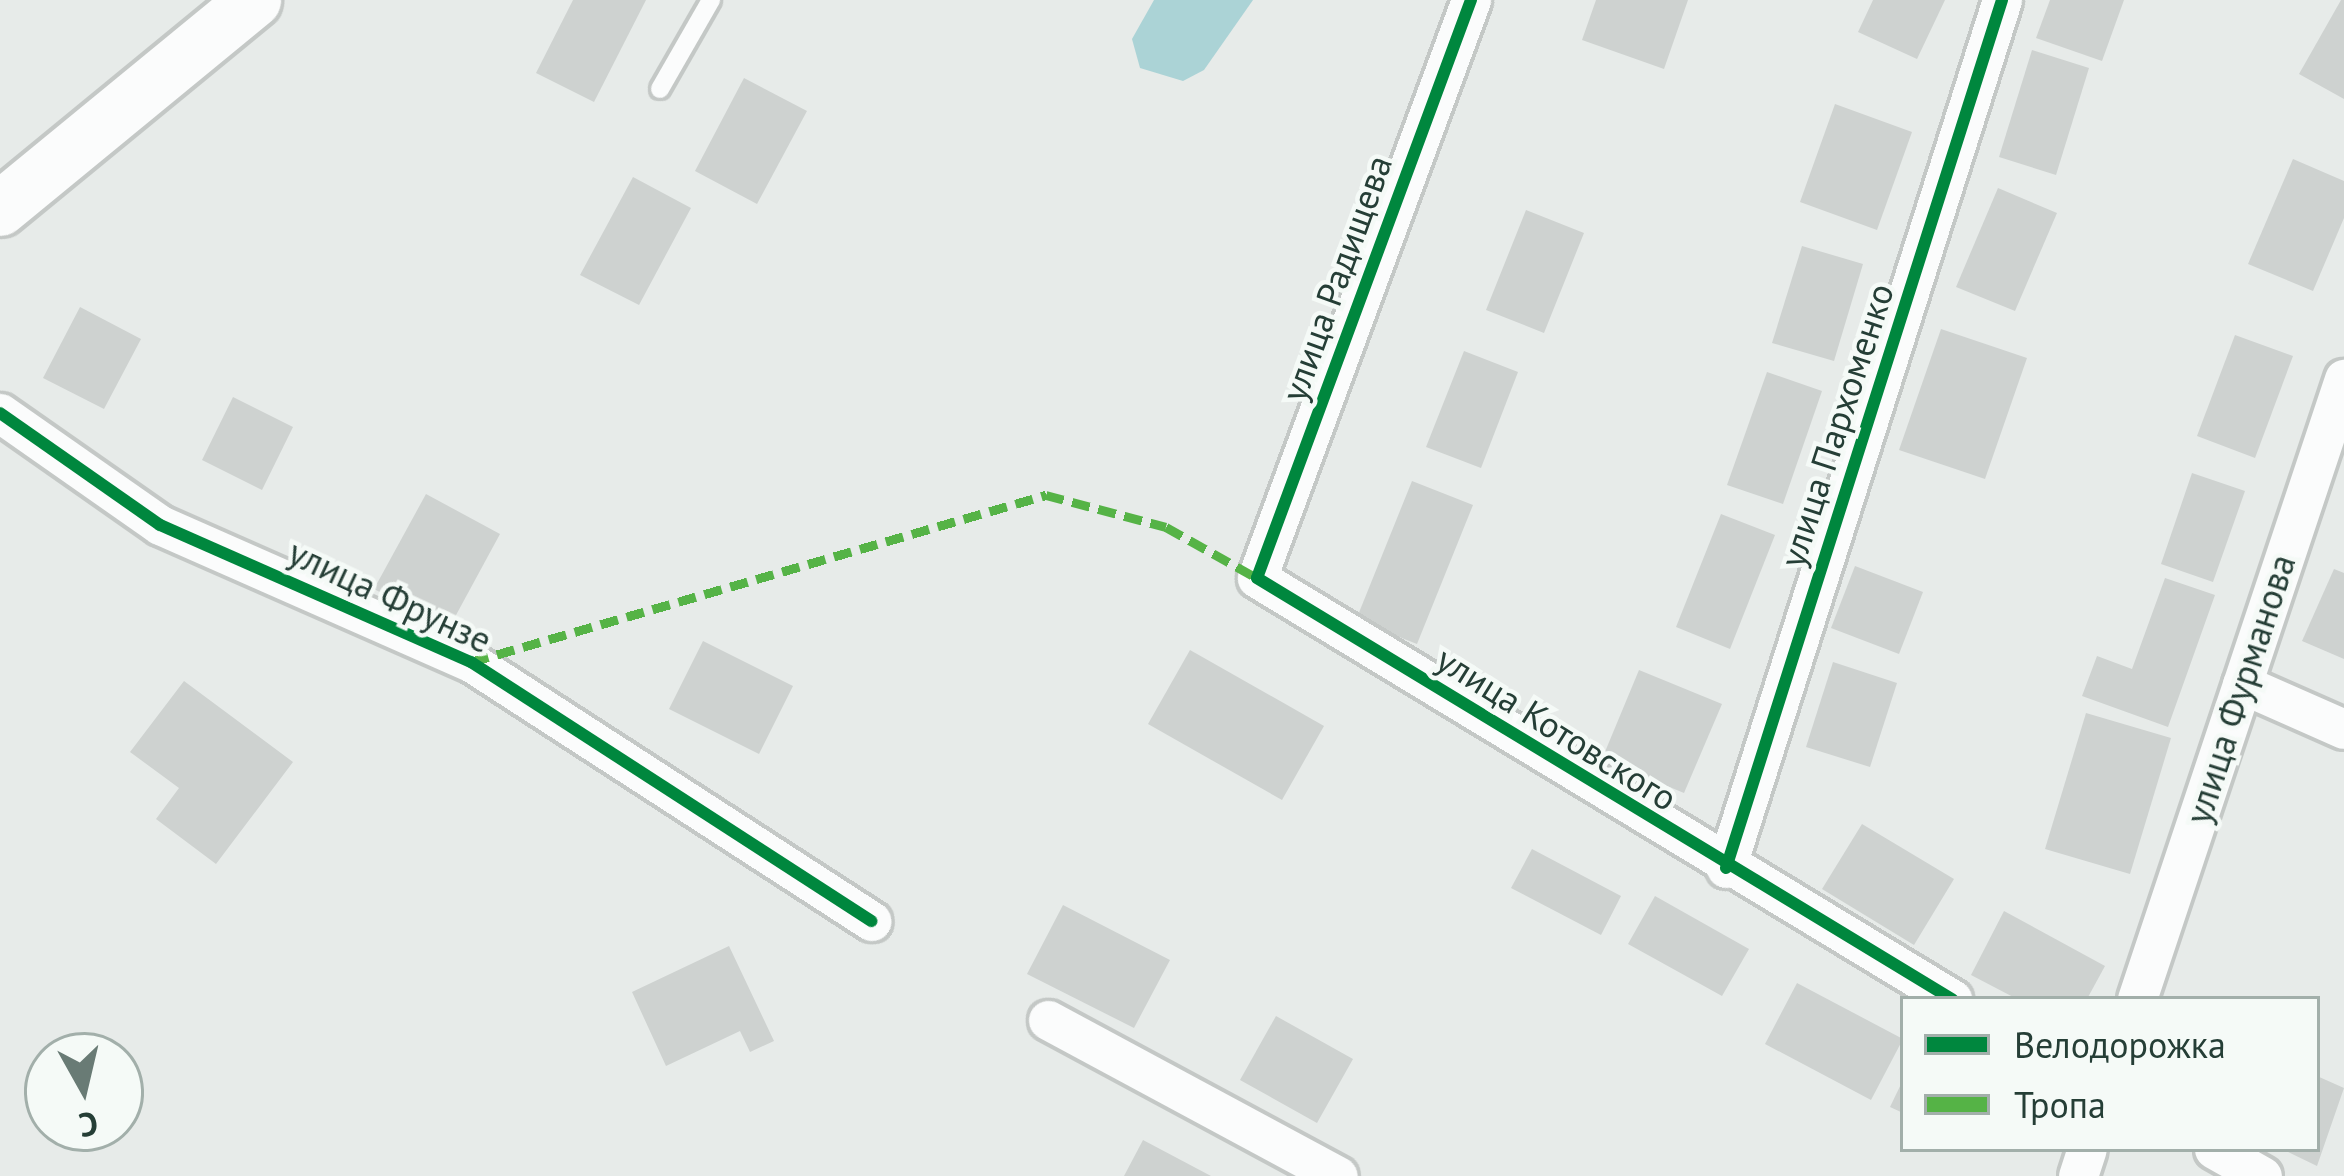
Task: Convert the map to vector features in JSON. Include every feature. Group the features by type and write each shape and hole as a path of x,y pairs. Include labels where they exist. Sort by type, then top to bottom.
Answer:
{"street":[{"path":"0,209 254,0"},
{"name":"улица Радищева","path":"1257,578 1471,0"},
{"name":"улица Пархоменко","path":"1726,868 2002,0"},
{"name":"улица Фурманова","path":"2138,996 2344,380"},
{"name":"улица Фрунзе","path":"0,413 160,525 471,662 872,921"},
{"name":"улица Котовского","path":"1257,578 1726,868 1947,996"},
{"path":"2242,684 2344,729"},
{"path":"1048,1019 1338,1176"},
{"path":"2219,1152 2262,1176"}],"lane":[{"path":"660,89 711,0"}],"water":[{"path":"1154,0 1253,0 1204,70 1183,81 1140,68 1132,39"}],"building":[{"path":"573,0 646,0 594,102 536,73"},
{"path":"1596,0 1688,0 1664,69 1582,40"},
{"path":"1873,0 1945,0 1917,59 1858,32"},
{"path":"2050,0 2124,0 2102,61 2036,38"},
{"path":"2344,0 2344,99 2299,74"},
{"path":"2032,50 2089,68 2056,175 1999,157"},
{"path":"744,78 807,111 757,204 695,171"},
{"path":"1835,104 1912,132 1877,230 1800,202"},
{"path":"2293,159 2344,181 2344,218 2313,291 2248,264"},
{"path":"633,177 691,208 639,305 580,275"},
{"path":"1998,188 2057,213 2015,311 1956,287"},
{"path":"1526,210 1584,233 1544,333 1486,310"},
{"path":"1802,246 1863,264 1834,361 1772,343"},
{"path":"80,307 141,339 104,409 43,378"},
{"path":"1941,329 2027,358 1985,479 1899,450"},
{"path":"2235,335 2293,356 2255,458 2197,436"},
{"path":"1464,351 1518,372 1481,468 1426,447"},
{"path":"1767,372 1822,391 1783,504 1727,485"},
{"path":"233,397 293,427 262,490 202,460"},
{"path":"2192,473 2245,491 2213,582 2161,564"},
{"path":"1412,481 1473,505 1417,644 1356,620"},
{"path":"426,494 500,534 449,628 374,589"},
{"path":"1721,514 1775,535 1730,649 1676,627"},
{"path":"1855,566 1923,592 1899,654 1831,628"},
{"path":"2334,569 2344,573 2344,659 2302,641"},
{"path":"2165,578 2215,595 2168,727 2082,696 2097,656 2132,669"},
{"path":"703,641 793,686 759,754 669,709"},
{"path":"1190,650 1324,726 1282,800 1148,724"},
{"path":"1833,662 1897,683 1870,767 1806,747"},
{"path":"1639,670 1722,704 1684,793 1602,759"},
{"path":"184,681 293,762 216,864 156,819 179,788 130,752"},
{"path":"2086,713 2171,738 2130,874 2045,849"},
{"path":"1862,824 1954,879 1914,945 1822,889"},
{"path":"1532,849 1621,896 1601,935 1511,888"},
{"path":"1655,896 1749,949 1722,996 1628,944"},
{"path":"1063,905 1170,960 1134,1028 1027,974"},
{"path":"2004,911 2105,966 2089,996 2011,996 1971,975"},
{"path":"729,946 774,1041 750,1052 740,1031 666,1066 632,992"},
{"path":"1797,983 1900,1037 1871,1100 1765,1044"},
{"path":"1276,1016 1353,1059 1317,1123 1240,1080"},
{"path":"2320,1077 2344,1088 2317,1166 2288,1152 2320,1152"},
{"path":"1900,1086 1900,1112 1890,1107"},
{"path":"1143,1140 1211,1176 1124,1176"}],"marked path":[{"path":"471,662 1046,495 1166,527 1257,578"}],"cycle path":[{"path":"1471,0 1257,578 1947,996"},
{"path":"1726,868 2002,0"},
{"path":"0,413 160,525 471,662 871,921"}]}
